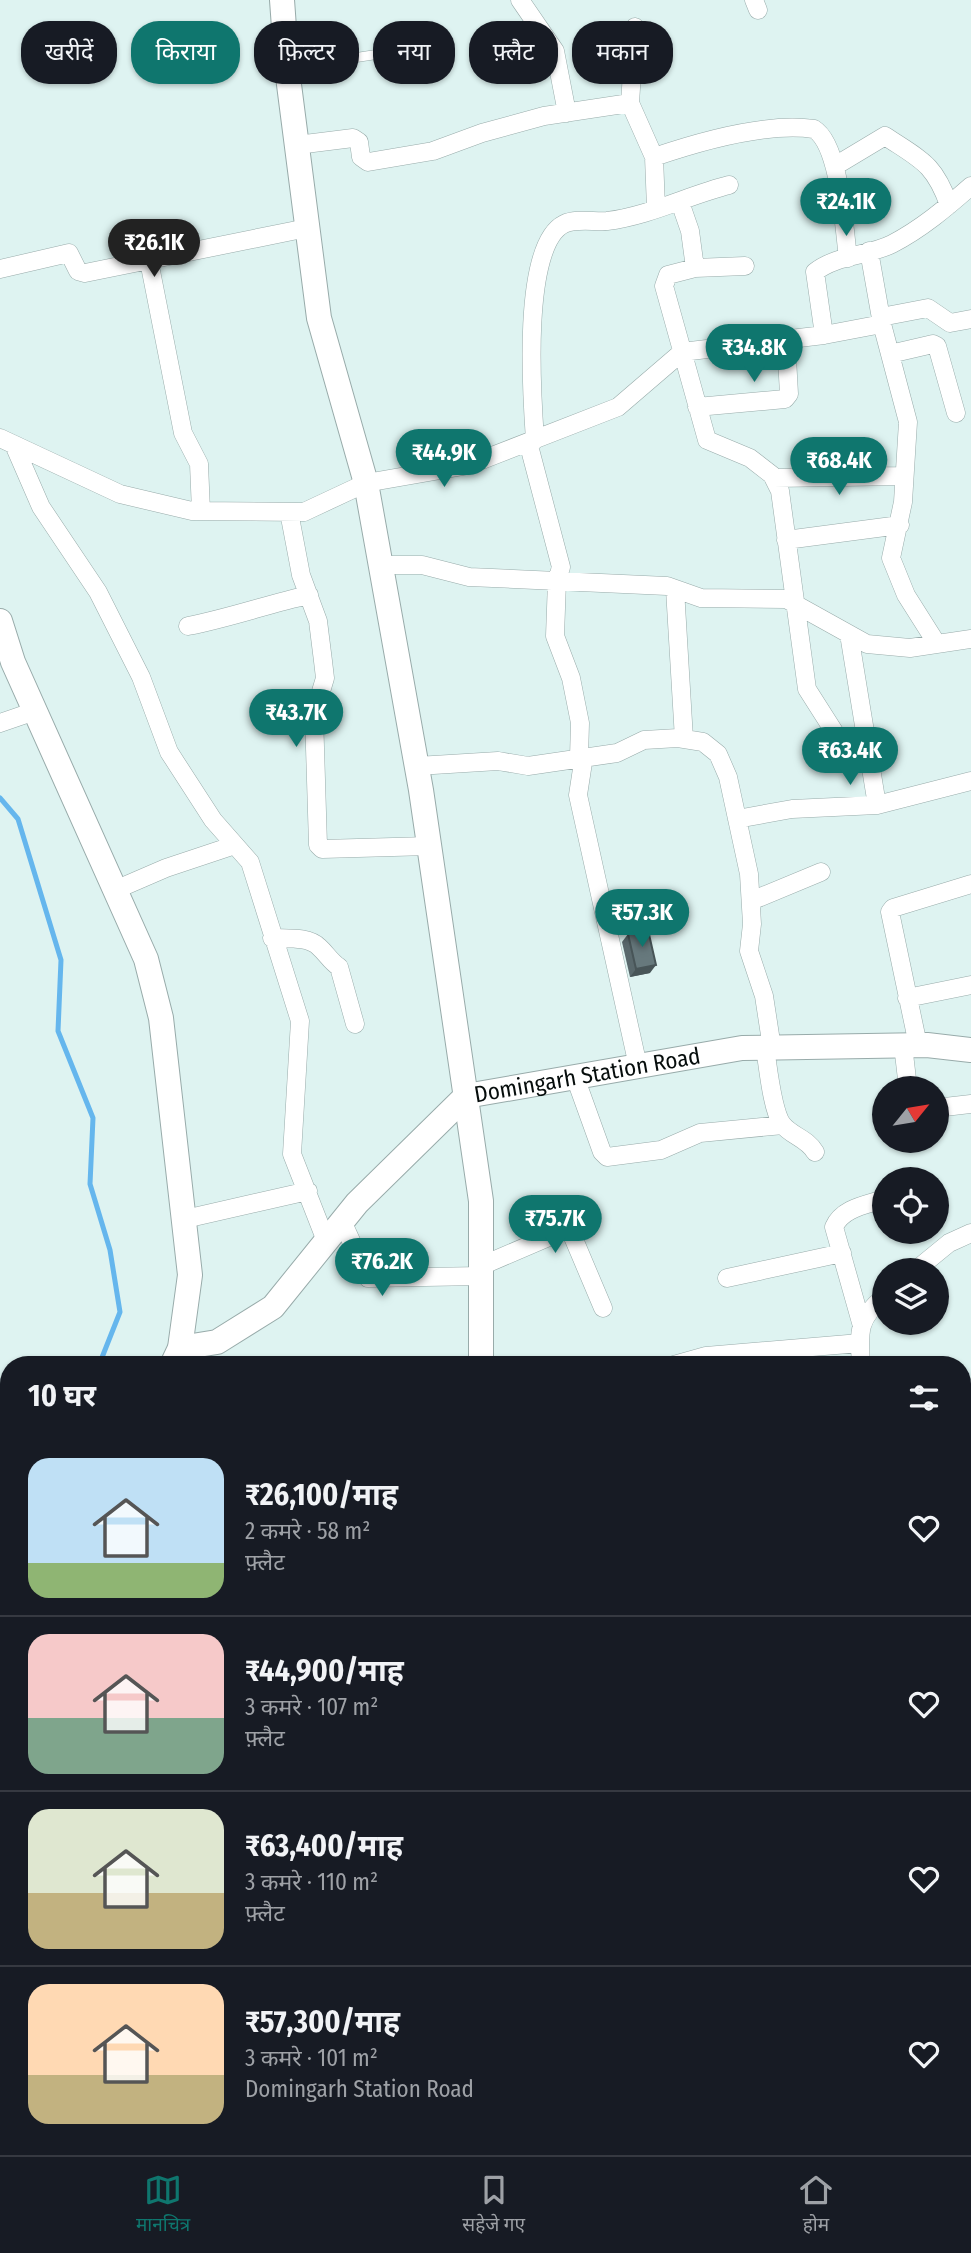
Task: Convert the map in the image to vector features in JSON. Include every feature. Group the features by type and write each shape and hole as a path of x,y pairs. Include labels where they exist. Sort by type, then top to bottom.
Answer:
{"street":[{"path":"282,0 284,21"},
{"path":"520,0 555,51 567,113"},
{"path":"289,84 319,318 366,483 417,766 481,1201 481,1356"},
{"path":"631,84 630,103 654,157 656,208"},
{"path":"297,145 353,138 359,142 361,157 368,162 433,151 482,133 567,113 630,103"},
{"path":"654,157 682,147 758,131 809,128 818,132 835,166 848,258"},
{"path":"835,166 885,136 929,165 938,175 949,205"},
{"path":"638,1066 578,795 582,757 580,723 570,678 555,636 557,581 561,567 532,441 533,291 541,261 552,239 565,223 607,221 680,202 729,185"},
{"path":"824,335 815,272 890,245 949,205 971,186"},
{"path":"680,202 690,231 695,268"},
{"path":"0,269 69,253 80,274 307,228"},
{"path":"869,251 881,320 908,422 900,525 891,558 895,571 936,644"},
{"path":"149,261 183,433 199,464 201,511"},
{"path":"745,266 695,268 668,275 664,280 681,352 707,440 750,457 774,478 780,491 807,689 835,733"},
{"path":"7,441 120,495 201,511 303,512 366,483 469,465 618,407 681,352 824,335 928,308 950,323 971,319"},
{"path":"697,407 785,399 789,394 786,340"},
{"path":"890,354 933,344 937,346 956,413"},
{"path":"7,441 41,508 98,592 128,653 169,752 191,789 250,862 272,939 300,1021 292,1154 326,1241"},
{"path":"774,478 905,476"},
{"path":"289,512 301,575 318,621 325,678 314,715 318,845 322,849 429,846"},
{"path":"786,540 900,525"},
{"path":"382,565 422,565 469,577 675,589 701,598 786,598 867,644 910,648 971,639"},
{"path":"675,589 684,739"},
{"path":"188,626 246,614 266,605 309,595"},
{"path":"0,621 35,711 146,960 160,1018 190,1275 176,1356"},
{"path":"849,634 877,806"},
{"path":"0,723 35,711"},
{"path":"417,766 498,761 528,766 617,753 644,740 684,739 703,742 718,754 728,778 749,874 752,924 749,951 764,996 768,1048 783,1125"},
{"path":"737,819 792,808 877,806 971,781"},
{"path":"115,890 166,868 235,845"},
{"path":"751,901 821,872"},
{"path":"909,1076 907,998 890,912 893,908 971,884"},
{"path":"272,939 296,939 314,944 326,959 339,967 355,1024"},
{"path":"907,998 971,985"},
{"name":"Domingarh Station Road","path":"179,1356 217,1342 273,1307 342,1221 394,1165 466,1096 742,1048 910,1045 971,1050"},
{"path":"575,1077 602,1152 607,1157 661,1150 700,1133 783,1125 811,1145 815,1152"},
{"path":"949,1107 971,1104"},
{"path":"185,1219 308,1191"},
{"path":"861,1335 834,1227 837,1220 850,1210 872,1203"},
{"path":"342,1221 368,1278 481,1271 570,1230 603,1308"},
{"path":"931,1258 949,1244 971,1233"},
{"path":"727,1278 842,1253"},
{"path":"861,1356 861,1335 866,1312 872,1307"},
{"path":"712,1356 861,1335"}],"building":[{"path":"648,930 656,965 636,969 628,934"}],"waterway":[{"path":"0,798 18,819 61,960 58,1031 93,1118 90,1184 110,1250 120,1312 103,1356"}]}
